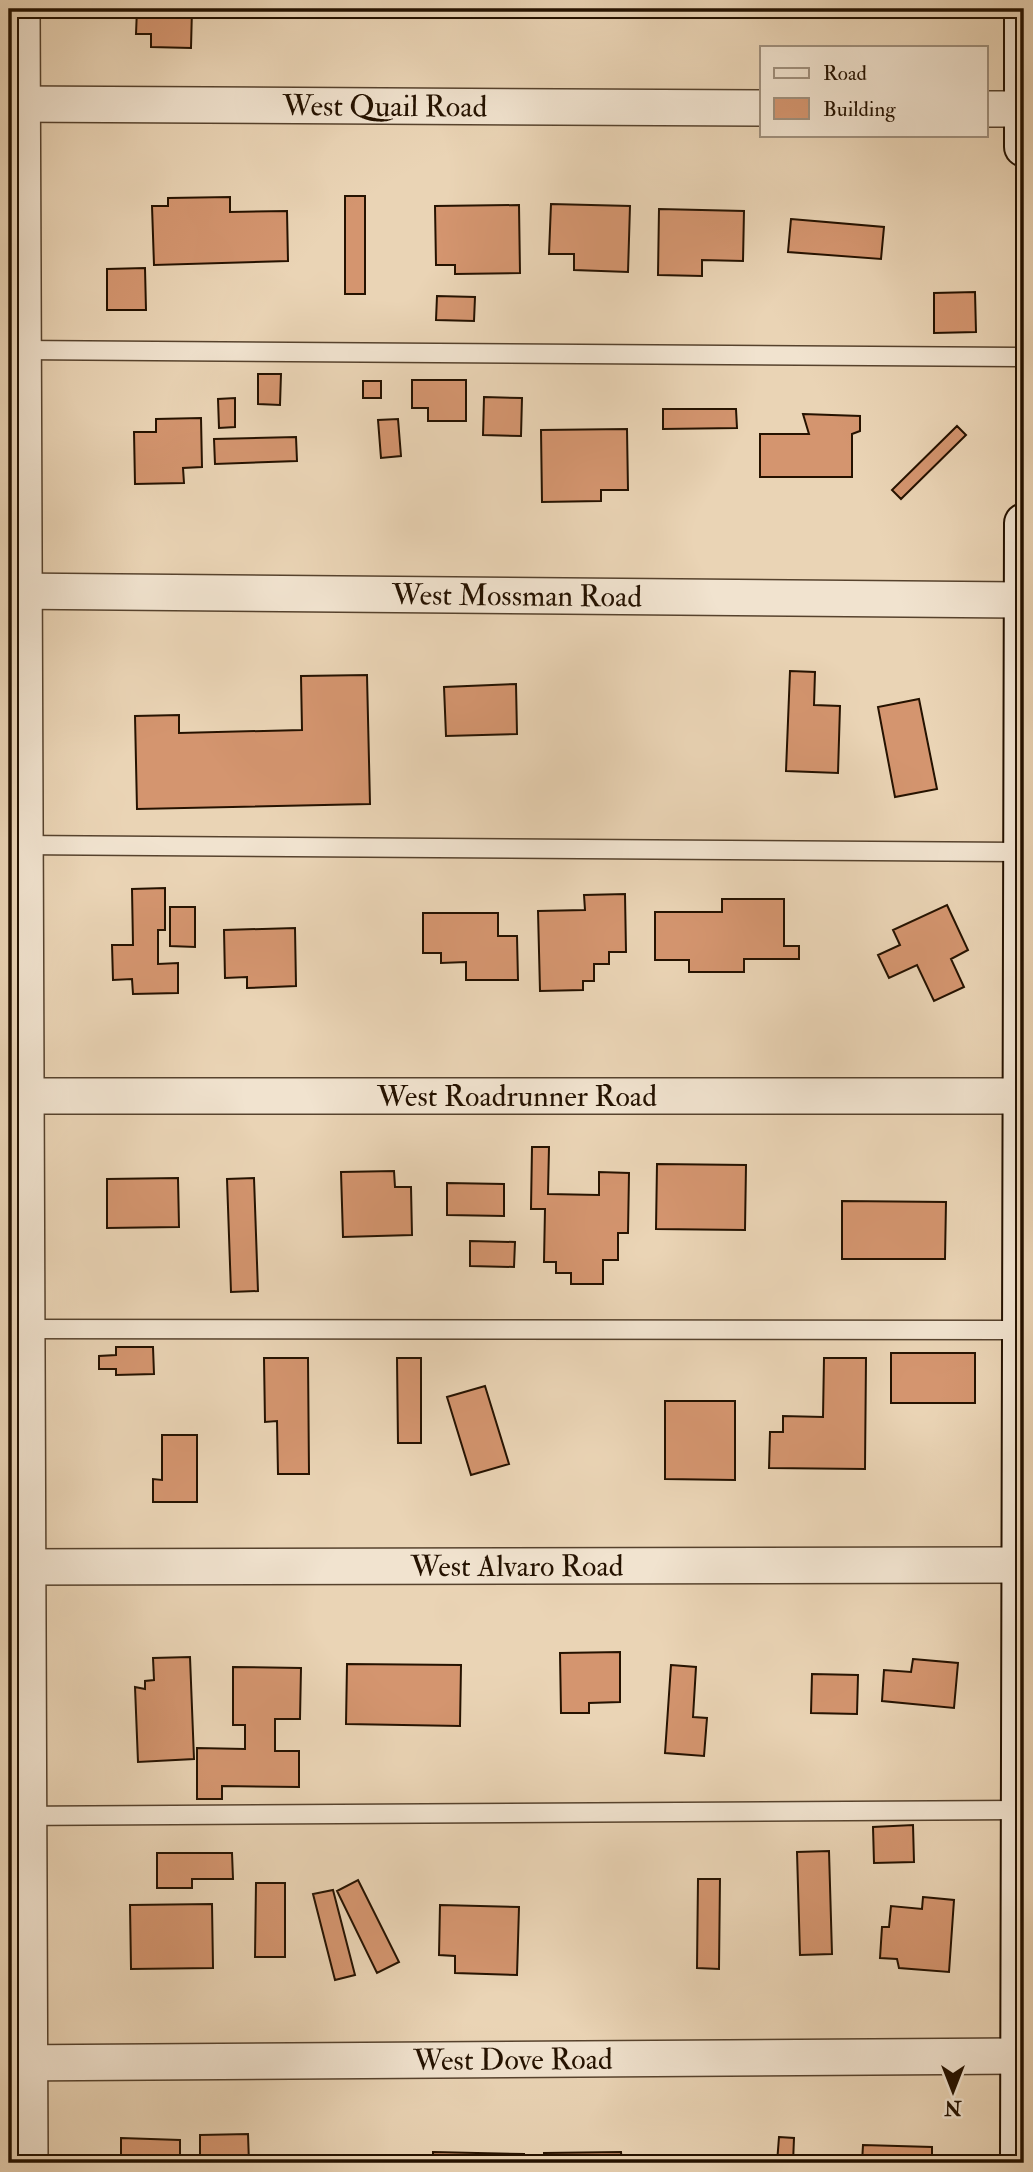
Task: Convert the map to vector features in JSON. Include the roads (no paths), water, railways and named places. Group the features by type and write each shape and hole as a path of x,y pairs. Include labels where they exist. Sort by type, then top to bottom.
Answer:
{"main road":[{"path":"1024,9 1024,147"},
{"path":"1020,2163 1024,1565 1024,523"}],"street":[{"path":"22,9 16,104 19,2063 30,2163"},
{"name":"West Quail Road","path":"16,104 760,108"},
{"path":"988,109 1024,109"},
{"name":"West Mossman Road","path":"17,591 1024,600"},
{"name":"West Roadrunner Road","path":"18,1096 1023,1096"},
{"name":"West Alvaro Road","path":"18,1567 1024,1565"},
{"name":"West Dove Road","path":"19,2063 1019,2056"}],"lane":[{"path":"17,350 1024,357"},
{"path":"18,845 1024,852"},
{"path":"18,1329 1024,1330"},
{"path":"19,1816 1021,1810"}]}
